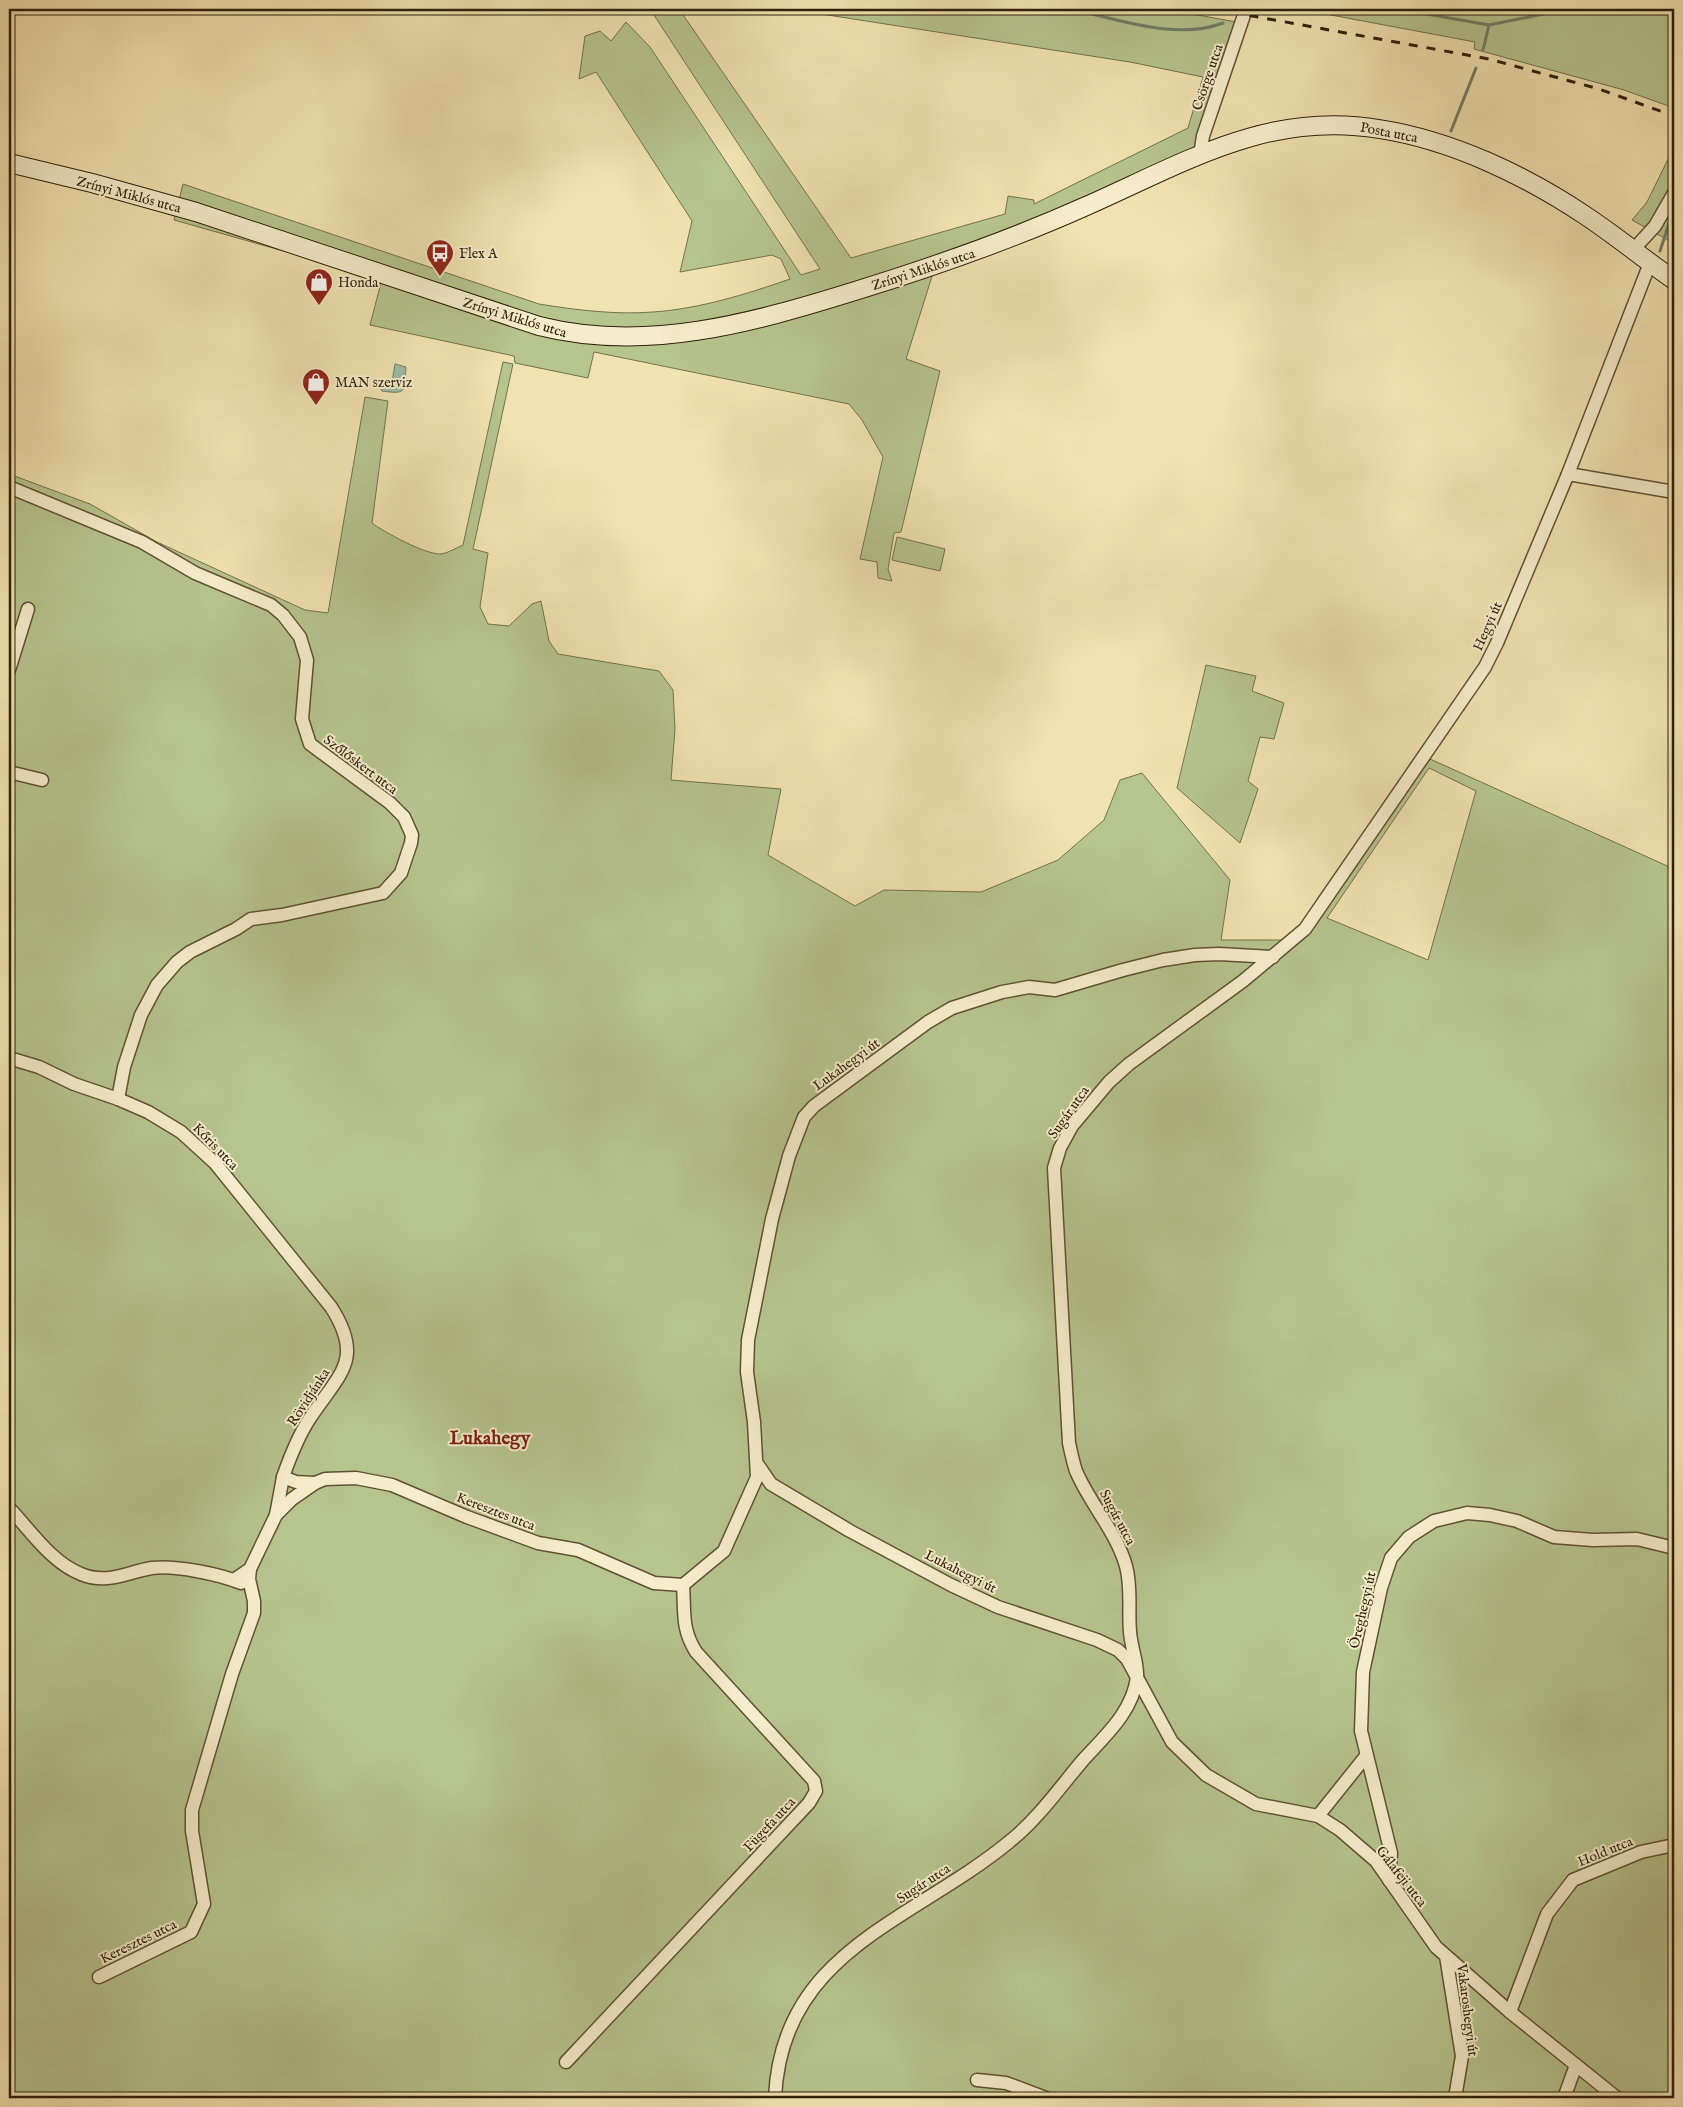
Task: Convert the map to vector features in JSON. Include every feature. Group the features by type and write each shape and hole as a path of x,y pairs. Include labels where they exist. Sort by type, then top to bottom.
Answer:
{"main road":[{"name":"Posta utca","path":"1081,209 1200,155 1253,135 1300,126 1358,126 1400,133 1446,146 1528,182 1586,216 1674,280"},
{"name":"Zrínyi Miklós utca","path":"9,163 92,183 196,212 539,326 567,333 601,337 635,337 688,333 785,312 929,268 1012,238 1081,209"}],"street":[{"name":"Csörge utca","path":"1200,155 1203,136 1246,9"},
{"path":"1633,250 1655,226 1674,193"},
{"name":"Hegyi út","path":"1273,957 1305,929 1322,907 1485,667 1497,643 1568,474 1650,263"},
{"path":"1568,474 1674,492"},
{"name":"Szőlőskert utca","path":"9,487 142,542 195,573 270,605 283,615 300,637 307,660 302,719 310,744 390,803 404,817 412,835 412,843 401,873 383,893 282,916 251,919 236,929 190,952 178,962 157,984 141,1014 131,1043 118,1099"},
{"path":"9,670 28,609"},
{"path":"9,772 42,780"},
{"name":"Lukahegyi út","path":"752,1489 757,1477 758,1465 747,1372 748,1340 772,1219 789,1156 804,1117 814,1106 928,1022 952,1008 1002,992 1029,987 1055,990 1131,968 1194,956 1220,954 1273,957"},
{"name":"Sugár utca","path":"775,2098 776,2072 789,2027 801,2004 825,1973 850,1949 1010,1842 1111,1729 1132,1701 1137,1676 1130,1632 1129,1588 1126,1568 1119,1547 1076,1470 1068,1443 1054,1168 1060,1148 1072,1126 1108,1082 1129,1064 1207,1009 1273,957"},
{"name":"Kőris utca","path":"9,1058 39,1067 74,1084 118,1099 148,1112 181,1132 215,1163 326,1300 344,1330"},
{"name":"Rövidjánka","path":"276,1515 283,1477 290,1456 310,1418 341,1376 348,1350 344,1330"},
{"path":"683,1584 704,1570 724,1552 752,1489 771,1484 758,1465"},
{"path":"283,1477 296,1482 315,1483"},
{"name":"Keresztes utca","path":"99,1976 191,1932 204,1904 192,1830 192,1810 232,1674 254,1613 248,1579 250,1569 276,1515 292,1499 315,1483 340,1478 380,1481 467,1517 538,1543 578,1550 654,1583 683,1584"},
{"name":"Lukahegyi út","path":"771,1484 850,1531 958,1588 998,1607 1097,1640 1118,1650 1127,1659 1137,1676"},
{"path":"9,1508 53,1555 72,1569 88,1577 114,1578 160,1568 206,1572 250,1586"},
{"name":"Öreghegyi út","path":"1389,1880 1391,1853 1361,1731 1363,1672 1381,1588 1391,1558 1408,1537 1434,1521 1467,1513 1490,1515 1517,1521 1554,1537 1592,1540 1637,1539 1674,1548"},
{"name":"Keresztes utca","path":"234,1580 250,1569"},
{"name":"Fügefa utca","path":"566,2062 809,1803 816,1791 814,1781 696,1652 687,1639 684,1626 683,1584"},
{"name":"Gálafeji utca","path":"1137,1676 1172,1742 1206,1774 1256,1804 1318,1816 1340,1830 1376,1861 1436,1947 1510,2012 1617,2098"},
{"path":"1318,1816 1366,1756"},
{"name":"Hold utca","path":"1510,2012 1547,1914 1573,1880 1641,1852 1674,1845"},
{"name":"Vakaroshegyi út","path":"1446,1956 1462,2056 1455,2098"},
{"path":"1564,2098 1576,2065"},
{"path":"977,2080 1006,2083 1046,2098"}],"green space":[{"path":"650,9 679,9 851,258 1005,214 1008,196 1034,200 1034,204 1188,128 1203,77 1130,62 789,9 1165,9 1247,24 1202,153 934,270 906,359 940,371 901,532 894,533 888,569 892,581 878,578 877,562 860,559 883,457 862,420 849,404 594,352 588,378 515,363 514,356 370,325 382,279 174,220 183,184 539,304 596,311 639,313 688,308 740,295 790,279 781,259 772,255 680,272 692,221 596,72 579,79 585,36 600,31 611,41 626,22 650,47 801,275 820,269"},
{"path":"1299,9 1494,9 1511,12 1531,9 1674,9 1674,108 1624,90 1474,49 1475,42"},
{"path":"1674,147 1674,229 1668,240 1632,220 1647,202"},
{"path":"503,362 513,364 473,549 488,553 480,607 488,624 509,626 532,604 541,601 549,641 558,654 659,671 673,690 675,729 671,780 781,789 768,855 855,906 884,890 981,892 1058,860 1104,820 1120,780 1142,773 1230,880 1221,940 1288,940 1430,759 1674,869 1674,2098 9,2098 9,474 90,504 157,542 305,610 328,613 365,397 388,401 372,523 405,542 434,553 449,552 463,545","holes":["1429,768 1476,791 1428,960 1327,918"]},
{"path":"897,537 945,549 940,571 892,560"},
{"path":"1206,665 1256,676 1252,691 1284,703 1274,739 1260,737 1248,781 1258,789 1240,843 1177,788"}],"shaded area":[{"path":"395,364 406,367 405,386 401,391 397,392 382,391 379,386 383,381 392,382"}],"waterway":[{"path":"1071,9 1127,23 1167,29 1205,28 1223,23"},
{"path":"1398,9 1489,25 1568,9"},
{"path":"1483,50 1489,25"},
{"path":"1451,131 1476,68"},
{"path":"1660,251 1674,208"}],"railway":[{"path":"1214,9 1489,59 1599,89 1674,116"}],"place":[{"name":"Flex A","path":"440,277"},
{"name":"Honda","path":"319,306"},
{"name":"MAN szerviz","path":"316,406"}],"district":[{"name":"Lukahegy","path":"490,1437"}]}
